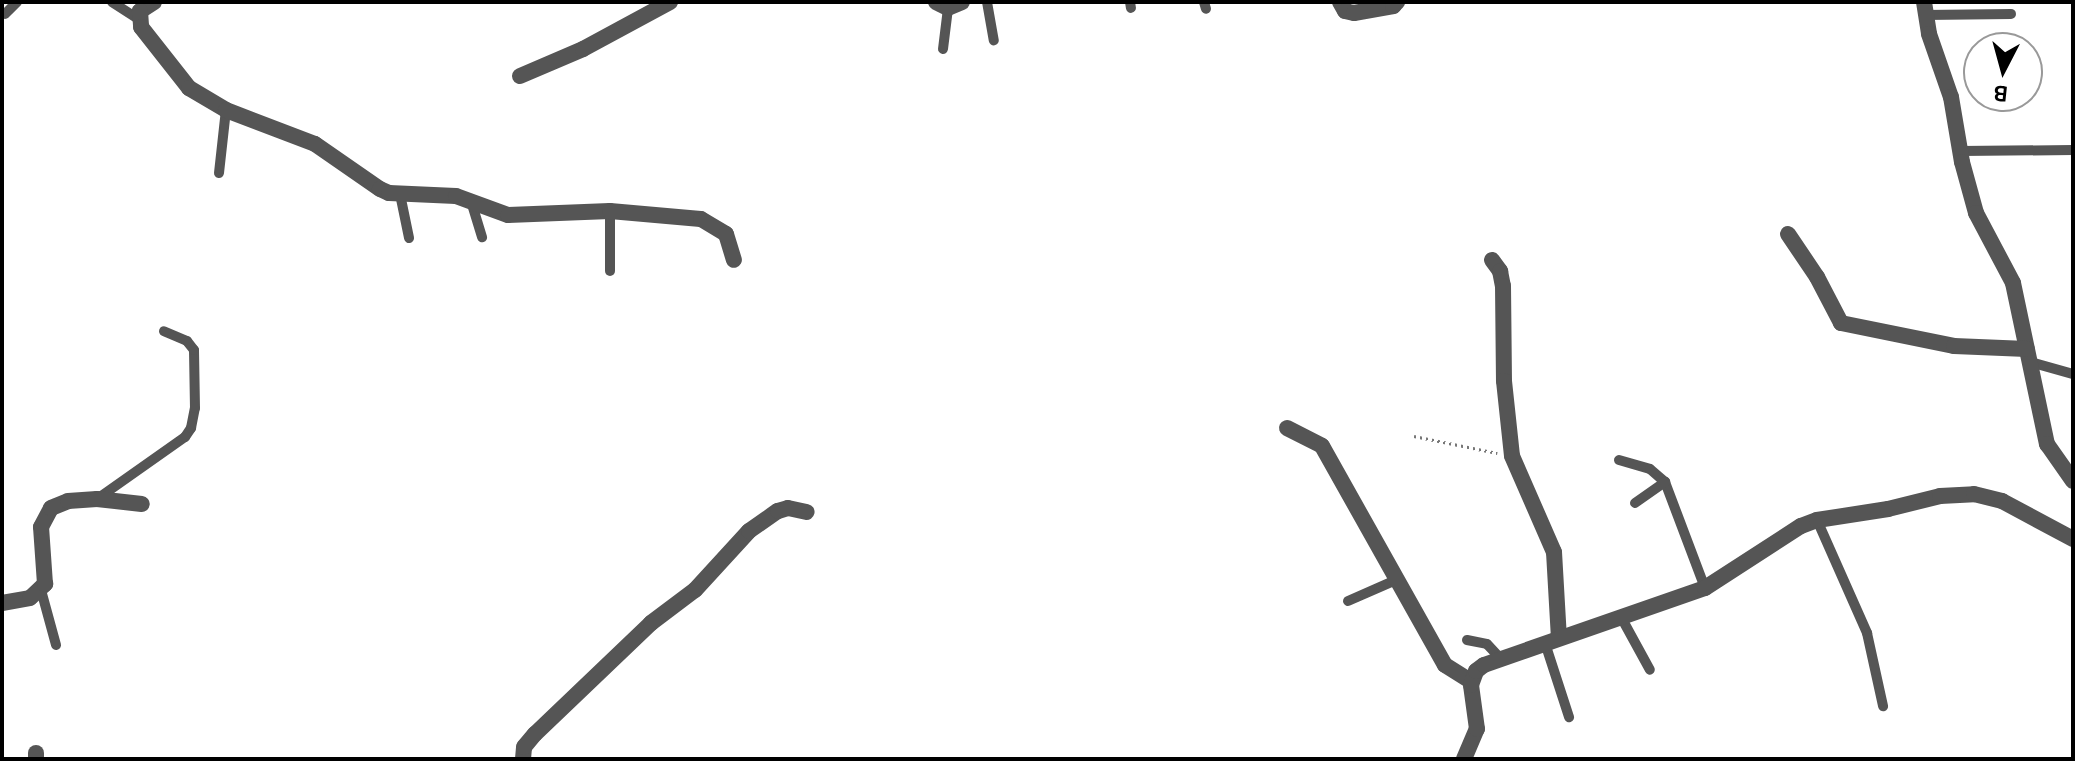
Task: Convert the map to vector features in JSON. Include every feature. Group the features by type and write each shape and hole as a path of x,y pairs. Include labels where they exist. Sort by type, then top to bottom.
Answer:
{"street":[{"path":"154,2 142,8 138,19 182,80 197,94 226,110 315,144 380,189 400,194 441,194 508,215 610,211 712,222 726,234 734,260"},
{"path":"520,76 583,49 670,2"},
{"path":"1340,2 1345,11 1354,13 1393,6 1397,2"},
{"path":"1924,9 1951,97 1976,213 2013,283 2047,444 2073,481"},
{"path":"1788,234 1817,277 1841,323 1954,346 2028,355"},
{"path":"1492,260 1500,271 1503,286 1504,381 1512,456 1554,552 1552,641"},
{"path":"1287,428 1322,446 1445,665 1471,681"},
{"path":"1464,759 1477,729 1471,681 1476,671 1501,659 1705,588 1801,526 1817,520 1888,509 1940,496 1974,494 2002,501 2073,539"},
{"path":"2,603 30,598 41,590 46,578 41,536 46,514 68,501 97,499 142,504"},
{"path":"523,759 524,747 535,734 651,623 695,590 749,531 778,511 788,508 807,512"}],"lane":[{"path":"5,14 17,2"},
{"path":"112,2 138,19"},
{"path":"987,2 994,40"},
{"path":"943,49 949,4"},
{"path":"1924,9 2011,14"},
{"path":"219,173 226,110"},
{"path":"1961,151 2073,150"},
{"path":"400,194 409,238"},
{"path":"471,201 482,237"},
{"path":"610,211 610,271"},
{"path":"97,499 185,437 191,428 195,408 194,350 187,341 164,331"},
{"path":"2028,355 2073,374"},
{"path":"1619,460 1650,469 1665,482 1705,588"},
{"path":"1635,503 1665,482"},
{"path":"1817,520 1867,633 1883,706"},
{"path":"1348,601 1396,580"},
{"path":"41,590 56,645"},
{"path":"1621,617 1650,670"},
{"path":"1467,640 1487,644 1501,659"},
{"path":"1552,641 1569,717"}],"path":[{"path":"1414,436 1512,456"}]}
